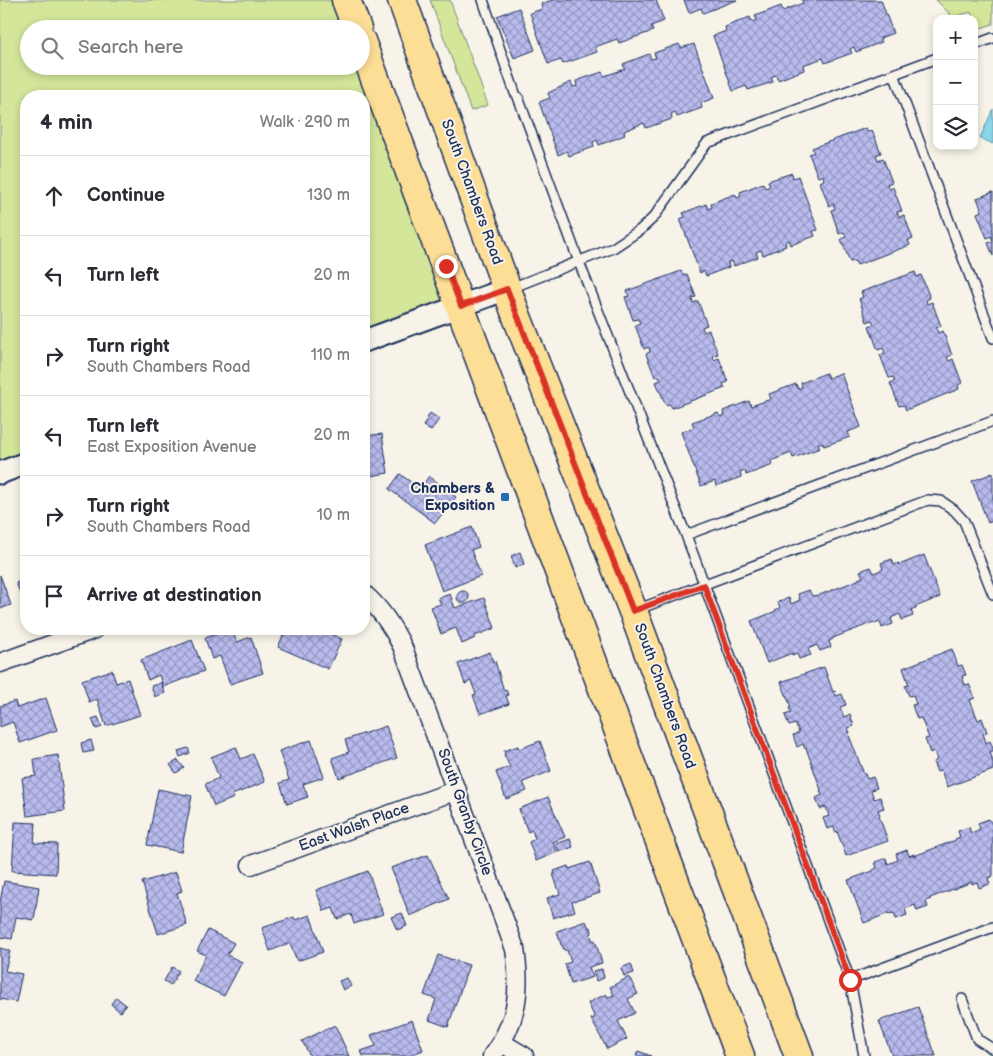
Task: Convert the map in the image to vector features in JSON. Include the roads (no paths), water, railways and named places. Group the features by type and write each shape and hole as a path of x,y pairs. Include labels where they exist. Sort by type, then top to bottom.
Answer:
{"main road":[{"path":"346,0 354,20"},
{"name":"South Chambers Road","path":"402,0 507,289 633,611 798,1056"},
{"path":"370,65 740,1056"}],"street":[{"path":"370,339 507,289"},
{"path":"0,473 20,465"},
{"name":"South Granby Circle","path":"370,599 391,624 403,648 515,949 519,974 517,1000 510,1025 497,1049 524,1056"},
{"path":"0,663 78,635"},
{"name":"East Walsh Place","path":"251,864 456,790"}],"lane":[{"path":"483,0 579,262 686,535 850,980 864,1056"},
{"path":"978,44 993,38"},
{"path":"507,289 613,248 640,230 654,217 707,144 933,59"},
{"path":"894,74 993,338"},
{"path":"686,535 993,421"},
{"path":"633,611 928,500 941,501 954,510 964,521 989,574 993,594"},
{"path":"850,980 993,927"},
{"path":"962,999 977,1040 993,1049"}],"water":[{"path":"993,109 993,144 980,138"}],"place":[{"name":"Chambers & Exposition","path":"505,497"}]}
